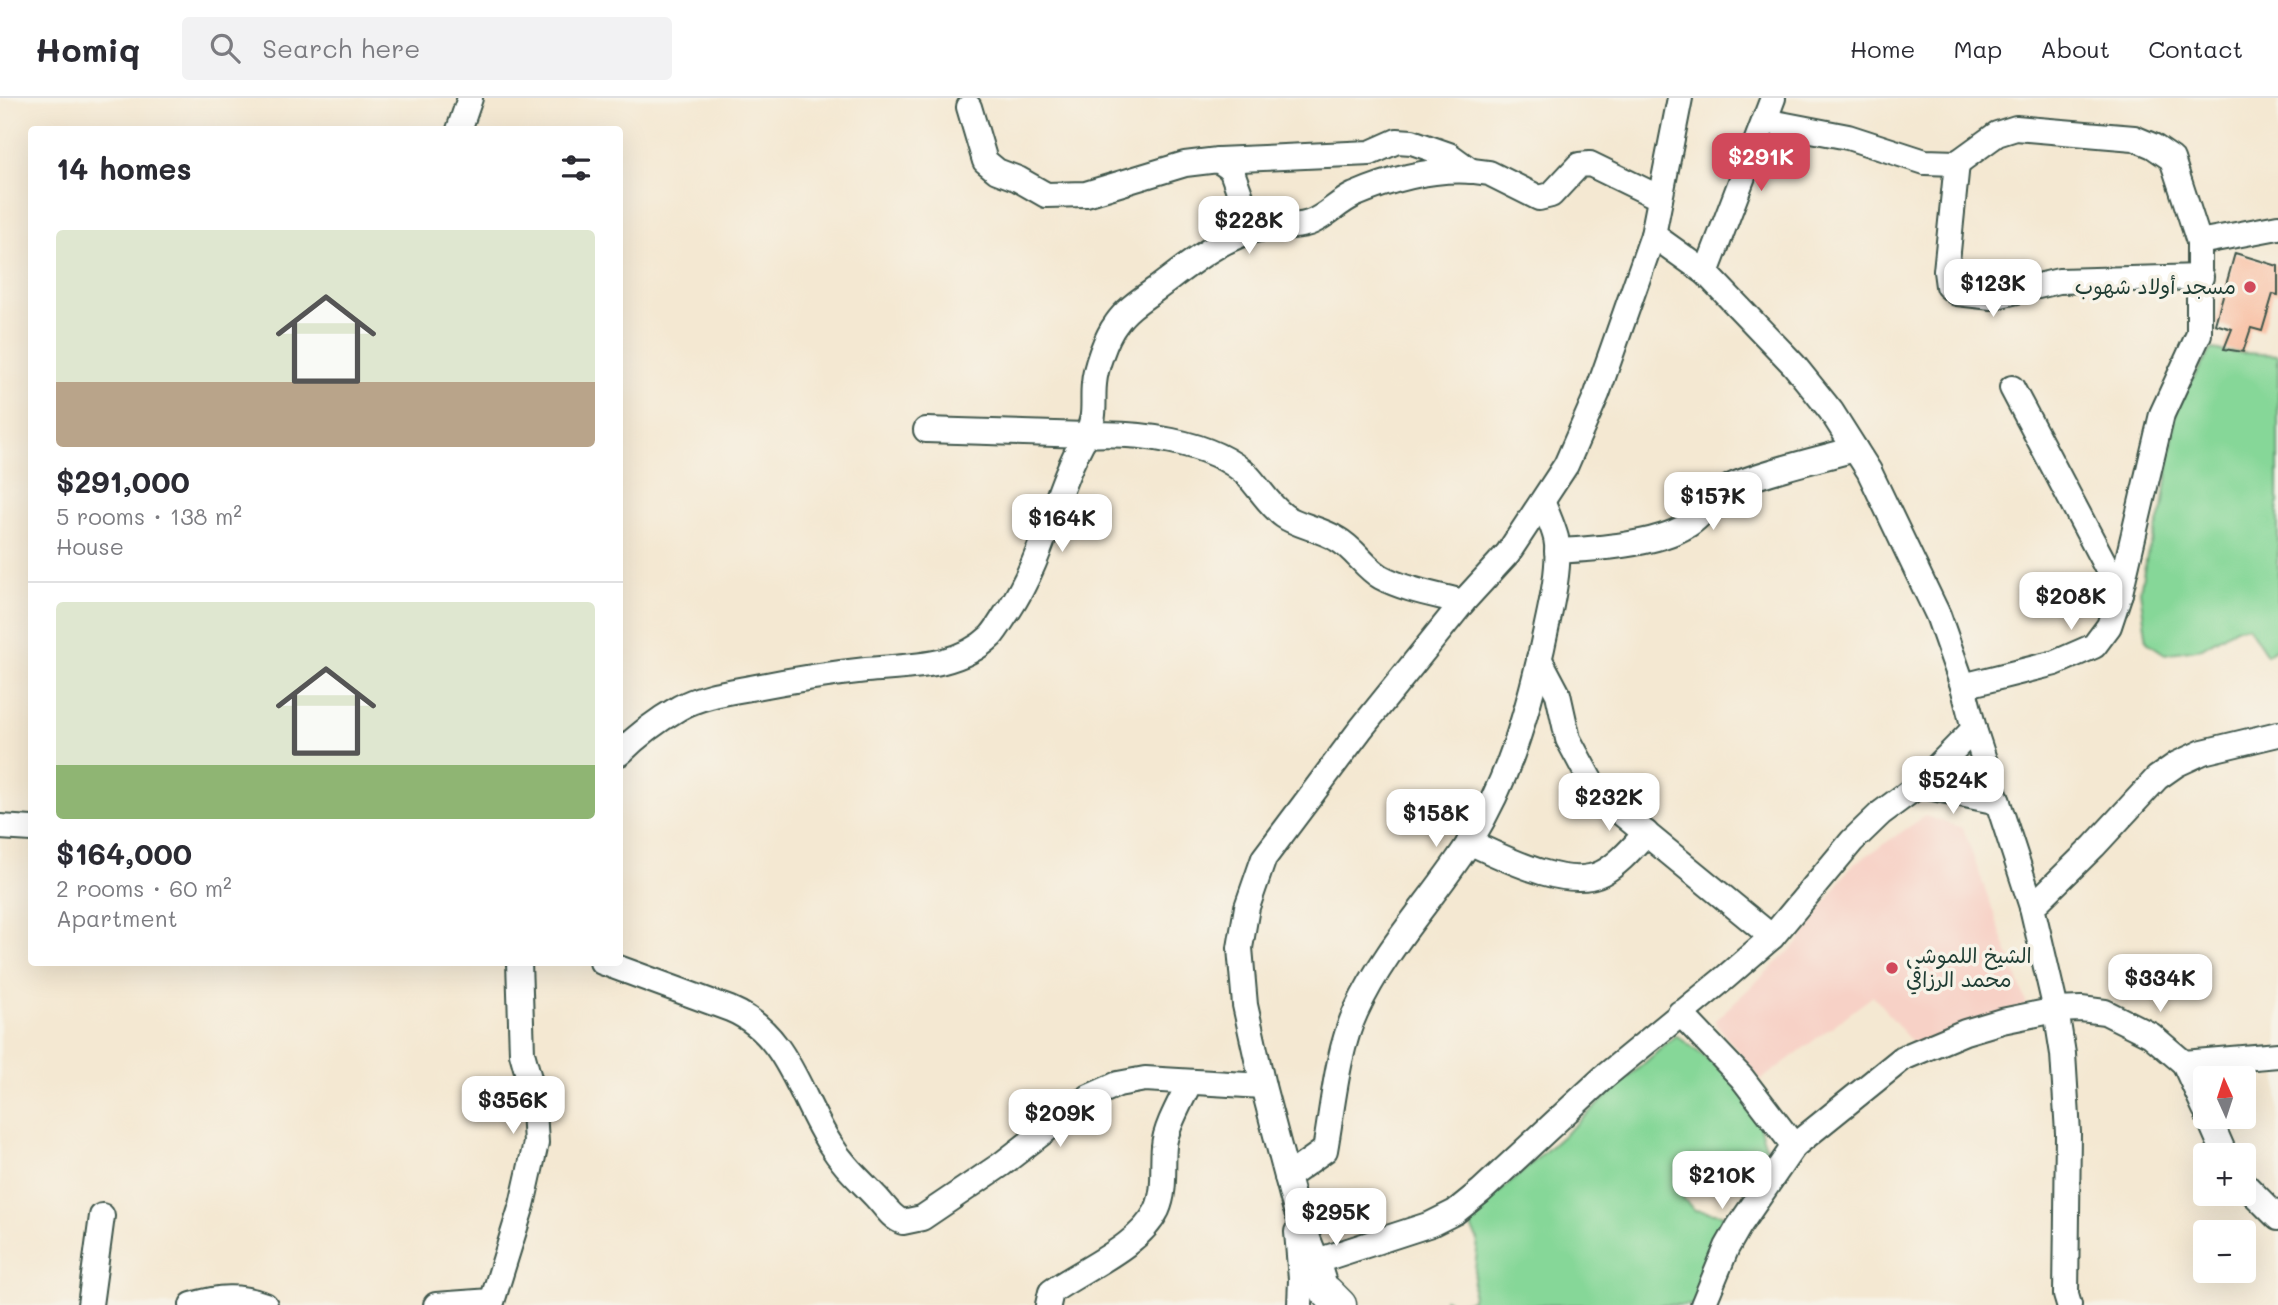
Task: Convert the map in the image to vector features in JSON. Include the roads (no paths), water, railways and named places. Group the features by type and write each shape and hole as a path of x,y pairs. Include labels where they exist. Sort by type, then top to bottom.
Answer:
{"street":[{"path":"460,126 470,98"},
{"path":"1325,1302 1317,1261 1295,1207 1245,1005 1240,948 1247,907 1264,858 1360,730 1463,602 1508,553 1566,465 1597,394 1653,235 1680,98"},
{"path":"969,107 985,161 997,171 1046,195 1086,194 1185,164 1370,153 1397,141 1412,142 1449,155 1472,171"},
{"path":"1706,273 1769,110 1925,162 1957,163 1997,134 2016,128 2134,138 2154,146 2172,159 2199,242 2199,334 2162,414 2120,593 2109,626 2094,646 2055,663 1963,686"},
{"path":"1219,160 1231,169 1253,230"},
{"path":"1957,163 1946,271 1948,286 1957,293 1992,297 2059,281 2201,276"},
{"path":"623,743 680,707 706,697 840,673 927,665 954,659 975,649 993,634 1029,574 1075,454 1093,425 1094,383 1099,362 1115,325 1130,308 1226,240 1253,230 1306,224 1319,219 1353,195 1415,175 1440,171 1489,173 1538,198 1546,198 1578,165 1590,164 1660,198"},
{"path":"2199,242 2278,227"},
{"path":"1653,235 1706,273 1794,365 1831,411 1869,471 1938,615 2032,907 2056,1010 2063,1054 2068,1133 2066,1302"},
{"path":"2012,388 2120,593"},
{"path":"926,430 1137,435 1194,447 1228,462 1247,475 1281,514 1321,529 1340,540 1381,577 1463,602"},
{"path":"1558,551 1610,546 1665,536 1689,524 1715,498 1734,485 1854,449"},
{"path":"1287,1177 1325,1150 1344,1045 1355,1013 1393,946 1469,842 1501,785 1515,751 1551,607 1558,551 1543,503"},
{"path":"1539,658 1558,694 1568,739 1590,780 1616,809 1772,937"},
{"path":"1317,1261 1431,1224 1455,1212 1482,1191 1604,1077 1772,937 1852,841 1881,813 1919,785 1974,729"},
{"path":"2032,907 2157,778 2177,764 2203,752 2278,734"},
{"path":"1919,785 1997,802"},
{"path":"1,829 28,830"},
{"path":"1469,842 1545,874 1575,877 1599,875 1612,868 1646,833"},
{"path":"436,1305 491,1303 522,1205 536,1143 533,1093 522,1053 519,1024 519,966"},
{"path":"613,966 747,1016 762,1028 797,1079 813,1118 844,1166 892,1216 903,1222 922,1218 1003,1164 1089,1097 1118,1084 1145,1079 1263,1086"},
{"path":"1703,1305 1733,1237 1794,1146 1903,1058 1925,1047 2001,1021 2056,1010 2105,1012 2151,1035 2184,1063 2193,1083"},
{"path":"1680,1013 1742,1078 1794,1146"},
{"path":"2184,1063 2278,1055"},
{"path":"1048,1305 1051,1292 1142,1231 1157,1210 1164,1177 1163,1145 1190,1082"},
{"path":"2256,1196 2278,1218"},
{"path":"1295,1207 1301,1279 1325,1302"},
{"path":"90,1305 102,1216"},
{"path":"192,1305 216,1298 234,1297 265,1305"}],"place":[{"name":"مسجد أولاد شهوب","path":"2250,287"},
{"name":"الشيخ اللموشي محمد الرزاقي","path":"1892,968"}]}
